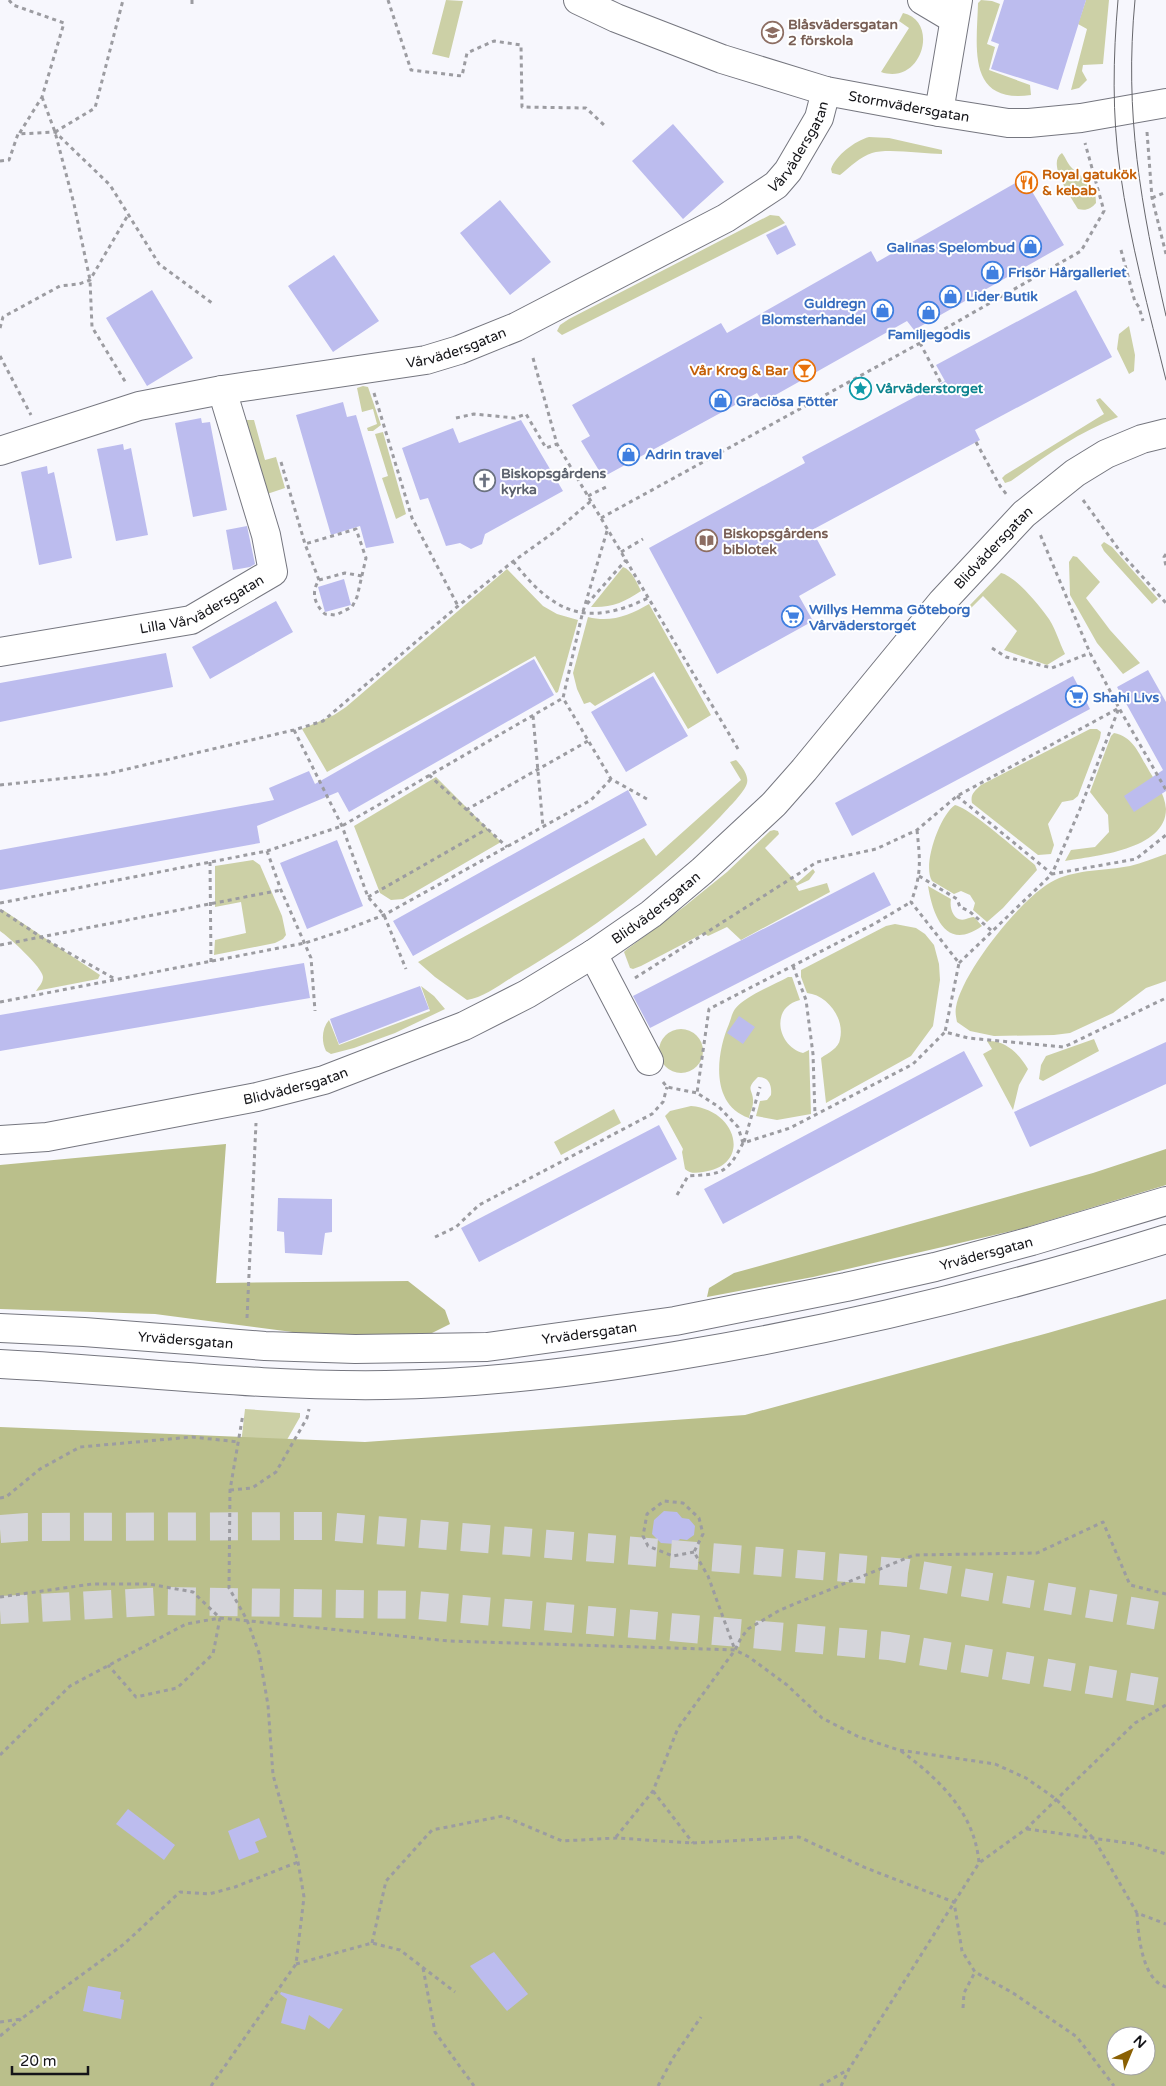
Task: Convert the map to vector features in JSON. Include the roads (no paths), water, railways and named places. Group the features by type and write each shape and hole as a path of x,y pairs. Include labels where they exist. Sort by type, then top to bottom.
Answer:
{"street":[{"name":"Stormvädersgatan","path":"578,0 616,18 722,59 826,91 939,112 1008,123 1029,123 1081,118 1156,105"},
{"path":"922,0 956,9 939,112"},
{"name":"Vårvädersgatan","path":"0,451 139,406 222,390 426,360 484,340 524,322 726,218 776,185 788,171 819,118 826,91"},
{"name":"Lilla Vårvädersgatan","path":"0,652 191,620 273,572 262,518 222,390"},
{"name":"Blidvädersgatan","path":"0,1140 46,1137 257,1097 324,1080 464,1026 527,994 592,954 651,914 702,871 774,804 942,602 1024,514 1075,473 1106,454 1142,439 1166,433"},
{"path":"592,954 649,1061"},
{"name":"Yrvädersgatan","path":"0,1328 335,1349 399,1350 487,1347 675,1321 846,1287 935,1267 1166,1202"},
{"path":"0,1364 337,1385 432,1384 534,1376 653,1360 806,1332 983,1292 1166,1239"}],"tunnel":[{"path":"0,1529 27,1527 324,1526 908,1573 1166,1617"},
{"path":"0,1610 166,1601 415,1605 889,1646 1166,1693"}],"tram line":[{"path":"1118,0 1114,86 1117,150 1134,250 1166,380"},
{"path":"1135,0 1132,42 1133,121 1142,198 1166,316"}],"place":[{"name":"Blåsvädersgatan 2 förskola","path":"772,32"},
{"name":"Royal gatukök & kebab","path":"1026,182"},
{"name":"Galinas Spelombud","path":"1031,247"},
{"name":"Frisör Hårgalleriet","path":"992,272"},
{"name":"Lider Butik","path":"950,296"},
{"name":"Guldregn Blomsterhandel","path":"882,311"},
{"name":"Familjegodis","path":"929,312"},
{"name":"Vår Krog & Bar","path":"804,370"},
{"name":"Vårväderstorget","path":"860,388"},
{"name":"Graciösa Fötter","path":"720,401"},
{"name":"Adrin travel","path":"629,454"},
{"name":"Biskopsgårdens kyrka","path":"485,481"},
{"name":"Biskopsgårdens biblotek","path":"707,541"},
{"name":"Willys Hemma Göteborg Vårväderstorget","path":"793,617"},
{"name":"Shahi Livs","path":"1077,697"}]}
